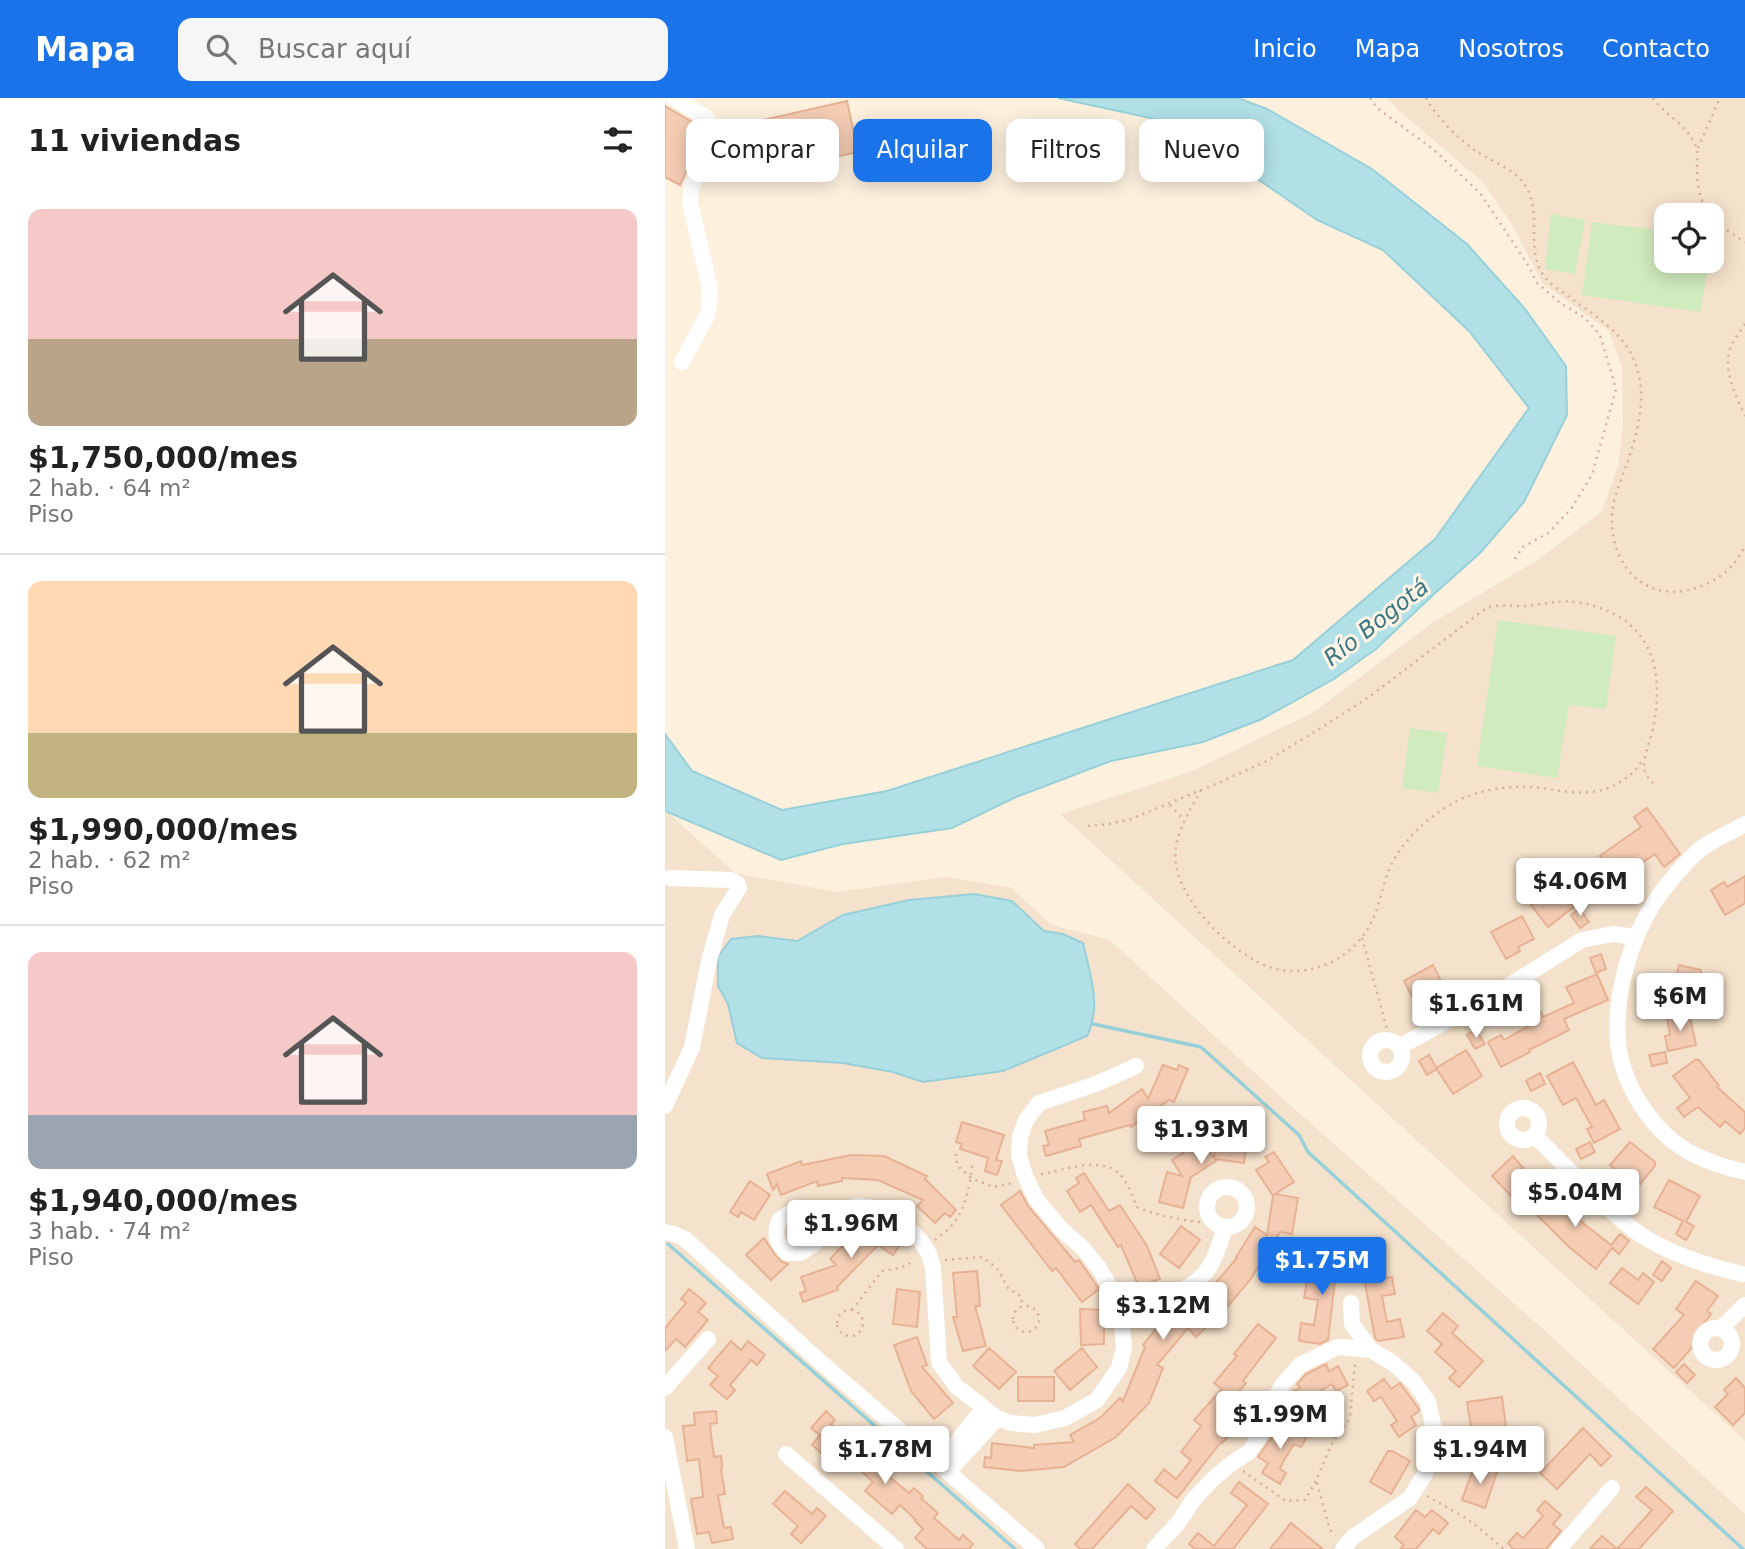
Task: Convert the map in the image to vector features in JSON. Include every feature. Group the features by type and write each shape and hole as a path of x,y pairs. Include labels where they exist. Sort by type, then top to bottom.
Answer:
{"street":[{"path":"674,98 708,118 712,127 711,143 691,188 690,203 710,288 708,314 682,362"},
{"path":"1745,824 1696,852 1654,902 1636,937 1623,976 1618,1013 1618,1041 1633,1093 1648,1115 1668,1137 1692,1154 1745,1172"},
{"path":"665,1106 692,1047 709,961 722,915 739,888 737,883 731,880 670,878"},
{"path":"1395,1044 1492,996 1582,940 1613,934 1636,937"},
{"path":"840,1211 857,1206 877,1208 895,1215 927,1254 939,1362 956,1385 997,1418 1011,1423 1035,1425 1065,1418 1097,1400 1119,1368 1124,1348 1121,1314 1099,1268 1036,1199 1019,1155 1020,1137 1026,1120 1039,1103 1096,1084 1136,1066"},
{"path":"1535,1136 1601,1203 1644,1237 1690,1259 1744,1277"},
{"path":"1121,1314 1189,1286 1205,1273 1218,1251 1220,1225"},
{"path":"665,1233 685,1239 817,1359 1037,1549"},
{"path":"1351,1303 1352,1324 1364,1349"},
{"path":"1721,1328 1744,1304"},
{"path":"1335,1348 1352,1324"},
{"path":"665,1388 708,1339"},
{"path":"1154,1549 1213,1479 1249,1452 1263,1431 1283,1384 1300,1365 1335,1348 1364,1349 1393,1363 1414,1382 1428,1402 1434,1429 1425,1474 1410,1497 1372,1523 1344,1547"},
{"path":"943,1468 984,1408"},
{"path":"943,1468 997,1418"},
{"path":"665,1437 687,1549"},
{"path":"786,1454 896,1549"},
{"path":"1559,1549 1612,1488"}],"path":[{"path":"1370,98 1377,108 1433,149 1480,193 1530,268 1536,282 1559,302 1585,318 1600,335 1616,389 1592,475 1571,509 1548,533 1523,547 1514,560"},
{"path":"1426,98 1443,120 1473,149 1519,178 1528,190 1534,209 1535,247 1542,275 1620,338 1637,367 1641,381 1637,427 1612,512 1617,554 1626,570 1642,584 1658,590 1679,591 1700,587 1719,578 1732,566 1745,546"},
{"path":"1653,98 1681,123 1697,148"},
{"path":"1703,203 1699,193 1697,148 1720,98"},
{"path":"1724,228 1745,242"},
{"path":"1745,324 1730,350 1729,363 1730,375 1745,416"},
{"path":"1088,826 1118,822 1266,761 1304,739 1407,669 1492,606 1526,606 1562,600 1584,603 1613,614 1636,631 1647,647 1655,665 1658,683 1654,727 1645,757 1644,771 1654,785"},
{"path":"1201,790 1184,820 1175,846 1178,875 1186,891 1205,920 1233,946 1265,965 1298,971 1332,962 1349,952 1362,939 1374,916 1389,868 1399,851 1420,826 1448,806 1474,794 1502,787 1536,787 1573,793 1601,790 1630,777 1645,757"},
{"path":"1168,803 1184,820"},
{"path":"1362,939 1395,1044"},
{"path":"955,1154 957,1165 971,1178 993,1187 1012,1183 1025,1176 1088,1164 1112,1168 1125,1179 1137,1207 1154,1214 1190,1222 1220,1225"},
{"path":"852,1310 863,1318 863,1326 856,1335 848,1336 838,1328 837,1319 843,1312 852,1310 882,1271 900,1268 927,1254 934,1240 953,1225 964,1203 973,1161"},
{"path":"927,1254 946,1260 982,1257 997,1268 1007,1288 1022,1297 1021,1307 1014,1313 1013,1321 1017,1329 1029,1332 1035,1328 1038,1317 1034,1309 1021,1307"},
{"path":"1232,1463 1286,1501 1305,1500 1331,1446 1350,1418 1364,1349"},
{"path":"1316,1481 1330,1530 1344,1547"},
{"path":"1415,1489 1469,1520 1504,1549"}],"shaded area":[{"path":"1387,98 1745,98 1745,1441 1060,814 1190,772 1314,712 1435,621 1539,559 1602,511 1618,466 1623,425 1622,367 1609,331 1542,283 1511,223 1483,182"},
{"path":"665,810 735,873 837,892 945,877 1010,887 1052,925 1110,940 1745,1514 1745,1549 665,1549"}],"green space":[{"path":"1551,214 1585,220 1575,274 1545,269"},
{"path":"1592,222 1654,230 1654,273 1707,273 1700,312 1582,295"},
{"path":"1498,620 1616,636 1606,709 1569,705 1557,778 1477,766"},
{"path":"1410,728 1447,733 1438,793 1402,788"}],"water":[{"name":"Río Bogotá","path":"1058,98 1238,98 1267,109 1372,169 1467,244 1525,309 1566,366 1567,415 1524,502 1480,553 1376,649 1334,679 1262,719 1203,742 1111,761 1016,797 952,828 843,844 781,860 665,811 665,734 692,771 782,810 887,791 1293,660 1435,539 1529,408 1469,331 1383,250 1317,220 1262,182 1264,119 1155,119"},
{"path":"974,894 1012,901 1044,931 1063,934 1083,943 1094,1002 1094,1013 1087,1036 1003,1071 923,1082 893,1072 843,1063 762,1058 737,1043 728,1004 718,986 718,957 731,939 758,936 797,941 843,915 909,900"}],"building":[{"path":"847,101 853,129 853,153 839,156 839,119 767,119"},
{"path":"665,106 687,119 686,172 680,185 665,177"},
{"path":"1647,808 1680,854 1664,867 1655,854 1630,871 1625,864 1612,873 1600,856 1641,827 1634,817"},
{"path":"1745,876 1745,903 1725,915 1711,890 1724,882 1727,887"},
{"path":"1558,884 1575,906 1548,927 1531,905"},
{"path":"1580,909 1589,922 1580,928 1571,915"},
{"path":"1522,916 1534,939 1518,947 1520,951 1506,959 1491,932"},
{"path":"1601,954 1606,969 1596,973 1590,958"},
{"path":"1433,965 1446,991 1417,1006 1404,981"},
{"path":"1679,965 1701,970 1695,1002 1666,996 1669,982 1675,983"},
{"path":"1597,974 1608,1000 1564,1019 1569,1030 1501,1067 1488,1042 1501,1035 1504,1040 1530,1025 1527,1019 1541,1012 1543,1017 1574,1003 1566,987"},
{"path":"1647,991 1664,994 1662,1005 1646,1003"},
{"path":"1427,1004 1433,1016 1424,1022 1417,1010"},
{"path":"1689,1013 1696,1045 1668,1051 1665,1036 1670,1035 1667,1018"},
{"path":"1476,1030 1485,1044 1475,1049 1467,1035"},
{"path":"1466,1050 1482,1076 1453,1094 1436,1068"},
{"path":"1665,1052 1667,1063 1652,1066 1649,1055"},
{"path":"1429,1055 1437,1069 1427,1075 1419,1061"},
{"path":"1699,1060 1719,1086 1717,1087 1745,1112 1745,1128 1740,1134 1725,1121 1720,1127 1698,1107 1684,1117 1677,1108 1690,1098 1673,1076"},
{"path":"1573,1062 1596,1105 1604,1100 1620,1129 1594,1143 1587,1129 1592,1127 1576,1098 1563,1105 1547,1076"},
{"path":"1163,1065 1177,1070 1179,1065 1188,1069 1174,1102 1169,1100 1131,1127 1130,1125 1079,1139 1081,1146 1046,1156 1043,1146 1049,1145 1045,1131 1085,1120 1083,1112 1107,1106 1109,1113 1142,1089 1148,1099"},
{"path":"1540,1073 1545,1084 1531,1091 1526,1081"},
{"path":"962,1122 1004,1135 996,1160 1002,1161 997,1175 985,1171 988,1158 960,1149 962,1144 956,1142"},
{"path":"1217,1135 1253,1139 1252,1149 1246,1148 1244,1163 1215,1159 1216,1161 1191,1177 1183,1208 1159,1202 1167,1172 1182,1176 1172,1160 1202,1140 1214,1158"},
{"path":"1590,1142 1595,1152 1581,1159 1576,1149"},
{"path":"1630,1142 1655,1162 1655,1166 1640,1184 1626,1172 1623,1176 1610,1165"},
{"path":"1274,1152 1294,1182 1275,1194 1298,1198 1292,1234 1280,1232 1250,1280 1196,1337 1188,1328 1157,1365 1163,1368 1149,1403 1116,1437 1064,1467 1020,1471 984,1467 985,1457 991,1458 992,1443 1034,1448 1034,1445 1074,1442 1070,1435 1100,1418 1120,1398 1123,1401 1145,1347 1143,1345 1165,1318 1173,1324 1202,1299 1237,1258 1255,1227 1267,1235 1273,1196 1256,1170 1269,1162 1265,1157"},
{"path":"851,1155 884,1156 927,1176 925,1179 956,1210 950,1217 945,1213 935,1223 917,1206 923,1200 878,1180 842,1178 842,1181 818,1186 817,1181 781,1195 777,1184 773,1190 767,1174 801,1161 802,1165"},
{"path":"1513,1156 1523,1168 1519,1171 1531,1184 1515,1200 1492,1176"},
{"path":"1084,1173 1109,1211 1120,1205 1147,1246 1160,1279 1135,1288 1138,1285 1121,1245 1118,1247 1091,1205 1080,1212 1067,1191 1079,1183 1076,1178"},
{"path":"1557,1176 1565,1184 1555,1194 1584,1224 1611,1245 1620,1234 1629,1241 1619,1254 1612,1248 1596,1269 1534,1212 1552,1194 1546,1188"},
{"path":"1669,1180 1700,1196 1686,1222 1694,1226 1686,1240 1676,1234 1683,1221 1654,1207"},
{"path":"750,1181 770,1195 754,1220 741,1212 738,1217 730,1212"},
{"path":"1020,1191 1028,1206 1075,1262 1079,1260 1099,1289 1082,1302 1056,1268 1052,1271 1001,1205"},
{"path":"875,1218 889,1224 904,1239 893,1255 878,1245 837,1287 838,1290 803,1302 800,1293 806,1291 801,1277 836,1265 830,1259 847,1241 854,1248"},
{"path":"1181,1226 1200,1240 1179,1268 1160,1254"},
{"path":"764,1238 776,1256 788,1264 771,1280 746,1255"},
{"path":"1335,1245 1338,1280 1335,1280 1328,1340 1320,1344 1299,1341 1301,1323 1314,1325 1318,1300 1304,1298 1307,1281 1320,1282 1317,1246"},
{"path":"1374,1245 1377,1279 1392,1277 1395,1294 1382,1296 1387,1322 1400,1319 1404,1337 1378,1341 1375,1338 1364,1278 1357,1279 1355,1246"},
{"path":"1662,1261 1671,1268 1662,1281 1653,1275"},
{"path":"1622,1268 1638,1280 1643,1273 1654,1282 1638,1304 1610,1283"},
{"path":"977,1271 980,1306 975,1306 986,1346 963,1351 953,1317 957,1317 953,1273"},
{"path":"1696,1281 1718,1296 1707,1311 1711,1314 1693,1339 1697,1342 1674,1368 1653,1349 1684,1315 1676,1309"},
{"path":"689,1289 706,1303 698,1312 708,1320 685,1347 676,1339 665,1351 665,1328 686,1303 681,1299"},
{"path":"897,1289 920,1292 917,1327 893,1324"},
{"path":"1080,1309 1104,1310 1104,1344 1081,1345"},
{"path":"1443,1313 1458,1326 1452,1333 1483,1361 1459,1387 1449,1378 1456,1371 1435,1352 1442,1344 1427,1331"},
{"path":"1258,1324 1276,1338 1233,1398 1241,1405 1222,1426 1231,1433 1177,1498 1155,1481 1164,1469 1176,1479 1191,1460 1181,1452 1201,1426 1194,1420 1222,1389 1214,1383 1237,1356 1234,1354"},
{"path":"917,1337 927,1365 922,1367 953,1403 934,1419 911,1391 894,1345"},
{"path":"731,1341 741,1350 748,1341 765,1355 757,1365 751,1360 730,1385 735,1390 727,1399 710,1385 718,1376 708,1368"},
{"path":"989,1348 1016,1372 999,1389 973,1366"},
{"path":"1082,1348 1097,1367 1070,1390 1054,1371"},
{"path":"1326,1364 1329,1371 1338,1366 1348,1385 1336,1391 1332,1384 1306,1399 1310,1406 1299,1412 1290,1393 1300,1388 1297,1384 1306,1374"},
{"path":"1684,1364 1695,1375 1687,1383 1676,1372"},
{"path":"1018,1377 1054,1377 1054,1401 1018,1401"},
{"path":"1736,1378 1745,1388 1745,1413 1733,1425 1715,1407 1728,1394 1724,1390"},
{"path":"1384,1379 1391,1389 1400,1383 1419,1409 1411,1417 1416,1425 1399,1437 1391,1425 1397,1421 1381,1397 1374,1401 1367,1391"},
{"path":"1502,1397 1508,1441 1474,1446 1467,1402"},
{"path":"716,1411 717,1423 710,1424 711,1434 714,1457 721,1456 725,1494 718,1495 724,1528 731,1527 733,1539 712,1543 709,1532 697,1534 691,1499 703,1497 699,1459 687,1461 683,1426 695,1425 694,1413"},
{"path":"826,1411 835,1420 831,1425 856,1447 860,1442 888,1466 884,1471 909,1493 914,1488 923,1496 921,1498 938,1513 934,1518 959,1540 963,1535 973,1544 969,1549 927,1549 915,1538 923,1529 900,1505 892,1514 865,1491 873,1482 856,1466 847,1459 838,1468 812,1445 820,1435 811,1428"},
{"path":"1275,1427 1285,1433 1289,1427 1293,1427 1308,1435 1301,1447 1294,1444 1283,1462 1280,1469 1286,1473 1280,1484 1262,1473 1268,1463 1258,1457 1272,1437"},
{"path":"1583,1428 1611,1456 1601,1466 1590,1454 1557,1489 1540,1473"},
{"path":"1388,1451 1410,1461 1391,1494 1370,1482"},
{"path":"1475,1464 1497,1472 1485,1508 1462,1500"},
{"path":"1239,1482 1268,1504 1233,1549 1195,1549 1189,1544 1198,1533 1214,1546 1247,1505 1231,1493"},
{"path":"1128,1484 1155,1509 1146,1519 1131,1506 1092,1549 1080,1549 1075,1544"},
{"path":"1646,1487 1673,1511 1639,1549 1617,1549 1652,1510 1636,1497"},
{"path":"785,1491 812,1514 817,1508 826,1516 801,1543 791,1534 798,1526 773,1504"},
{"path":"1545,1501 1561,1515 1553,1524 1561,1531 1546,1549 1513,1549 1508,1543 1517,1533 1523,1538 1543,1516 1537,1510"},
{"path":"1416,1510 1425,1517 1432,1510 1448,1523 1439,1534 1433,1529 1416,1549 1400,1549 1404,1545 1395,1537"},
{"path":"1291,1523 1323,1549 1270,1549"},
{"path":"1602,1536 1617,1549 1590,1549"}],"waterway":[{"path":"1093,1024 1201,1047 1299,1135 1308,1152 1743,1549"},
{"path":"668,1244 1015,1549"}]}
